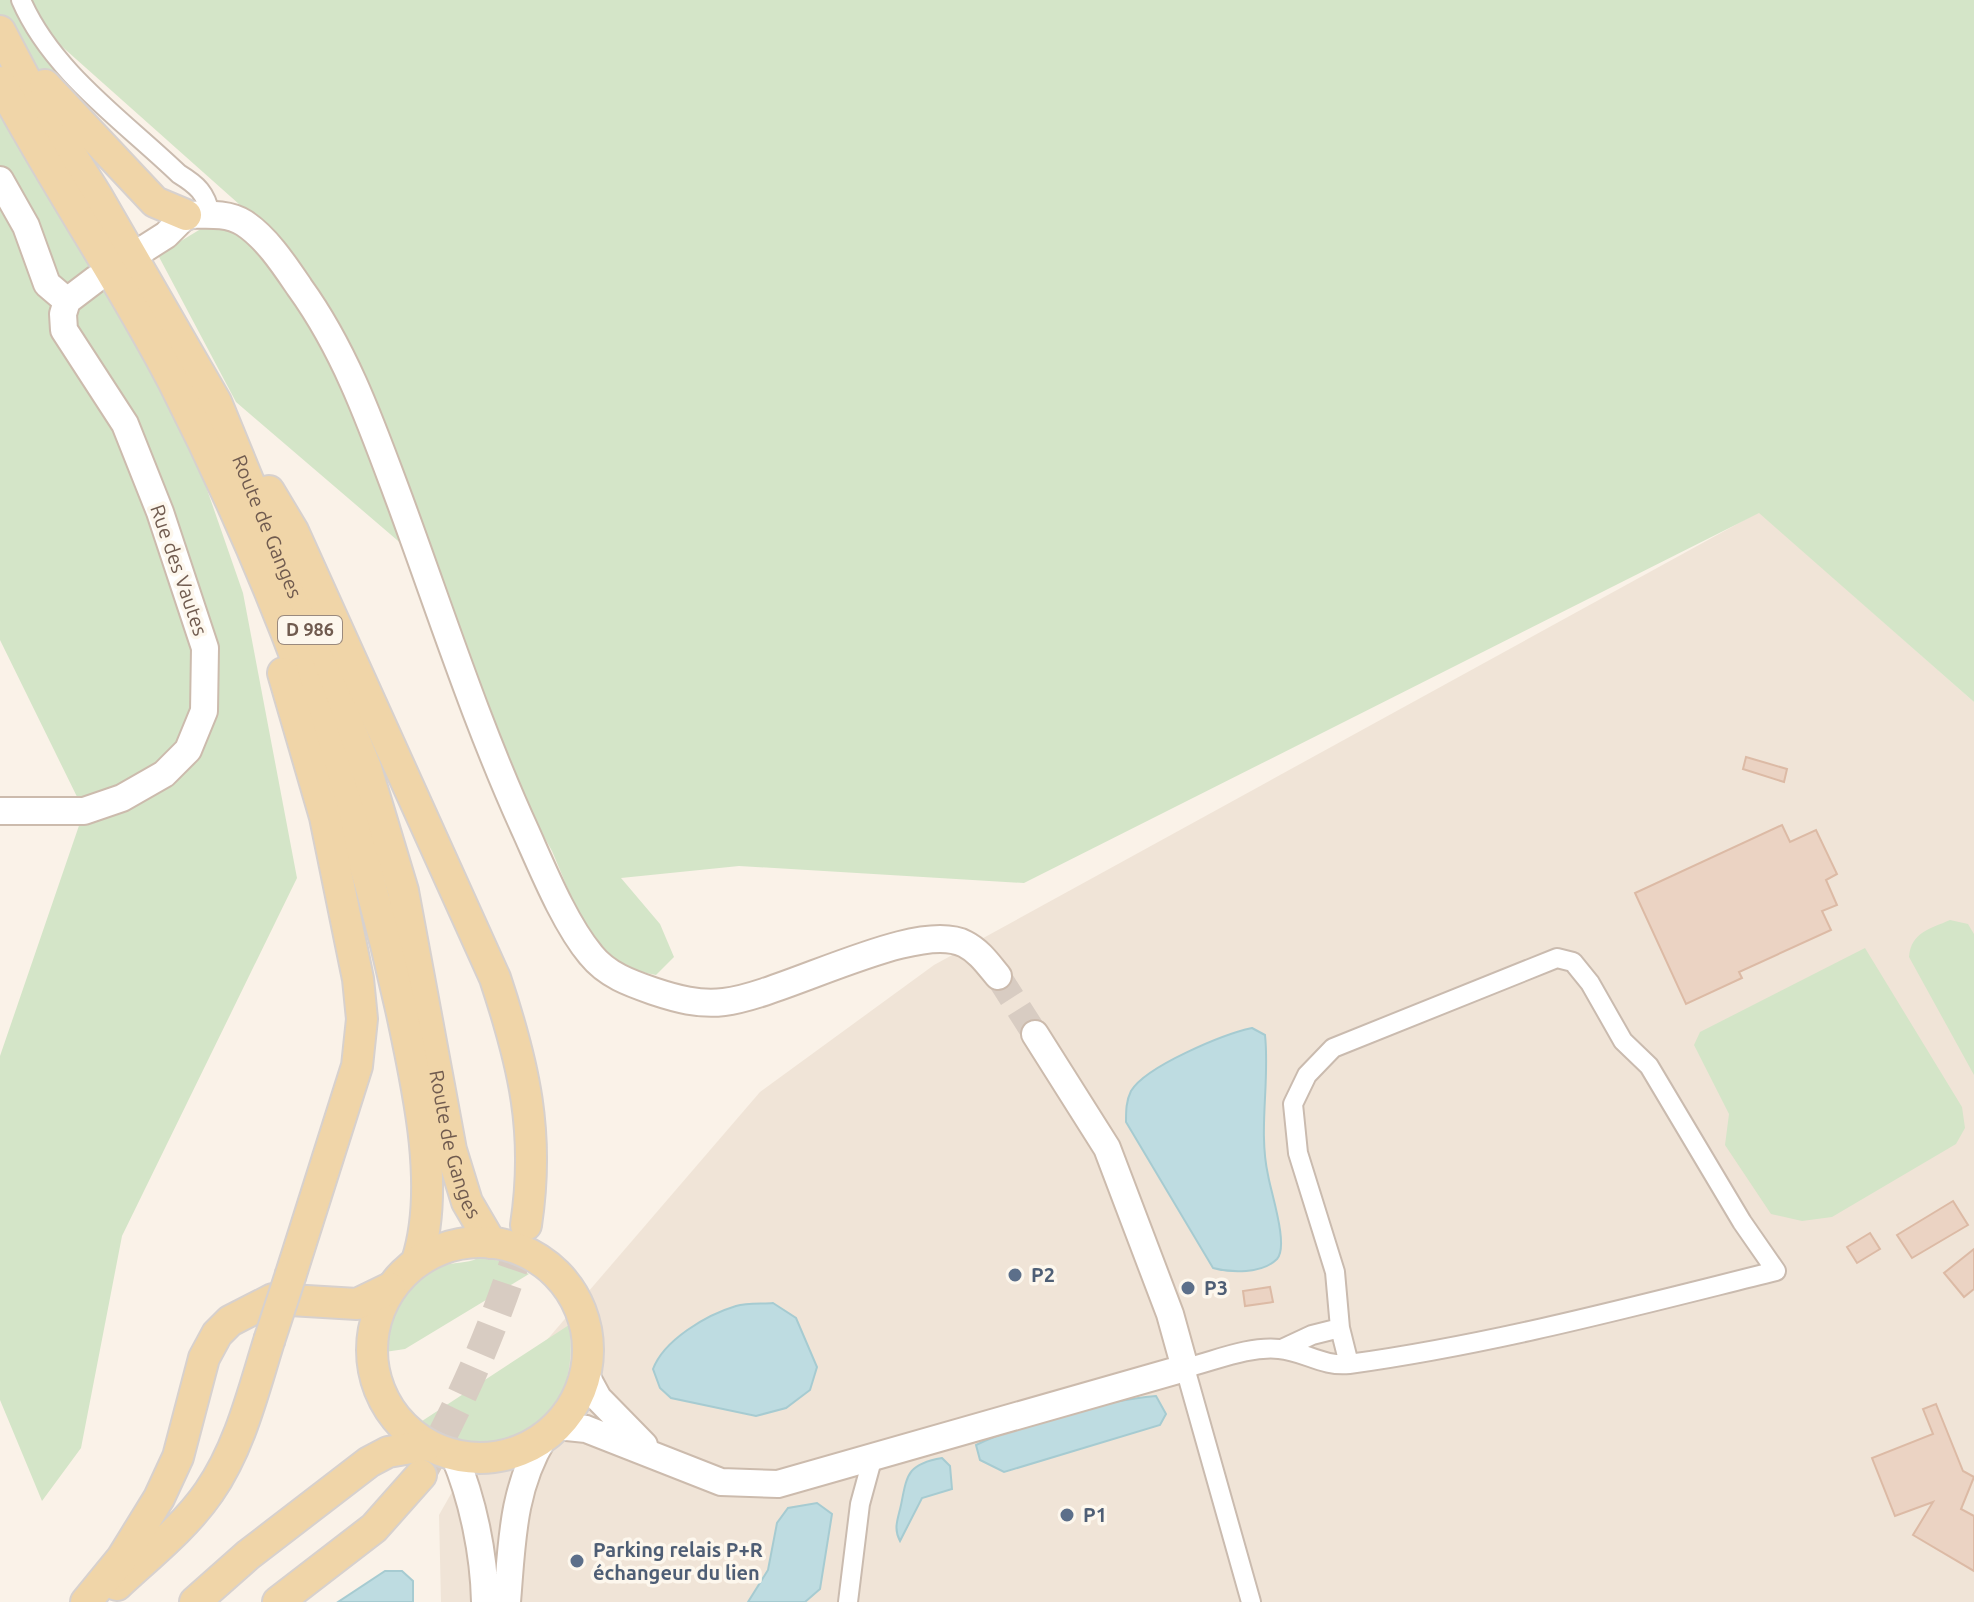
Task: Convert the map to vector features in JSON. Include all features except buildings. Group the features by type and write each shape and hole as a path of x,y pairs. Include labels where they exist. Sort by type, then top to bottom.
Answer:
{"main road":[{"name":"Route de Ganges","path":"0,31 7,72 171,378 258,557 330,746 388,949 422,1122 424,1241 417,1261"},
{"path":"7,72 39,78 155,202 198,214"},
{"name":"Route de Ganges","path":"7,72 216,402 366,768 403,891 451,1150 467,1202 491,1243"},
{"path":"216,402 293,531 495,978 519,1049 530,1106 533,1153 526,1225"},
{"path":"99,1602 185,1521 209,1493 242,1425 357,1066 362,1019 358,979 325,817 283,672 258,557"},
{"path":"86,1602 122,1558 159,1498 178,1457 204,1358 217,1334 230,1321 273,1299 357,1304 390,1288 417,1261 452,1245 491,1243 528,1254 564,1282 584,1323 588,1346 585,1374 575,1402 550,1432 516,1452 486,1458 441,1450 388,1452 369,1462 248,1555 195,1602"},
{"path":"390,1288 377,1315 371,1345 374,1375 385,1403 404,1427 441,1450"},
{"path":"278,1602 374,1528 421,1475"}],"street":[{"path":"21,0 30,20 73,75 208,199 198,214 144,249"},
{"path":"0,180 26,226 47,284 67,301 96,279"},
{"path":"198,214 245,224 277,256 316,309 348,368 509,795 539,862 591,956 622,981 693,1002 725,1002 772,991 905,942 936,938 964,943 982,957 998,976"},
{"name":"Rue des Vautes","path":"0,811 84,811 122,798 164,774 188,750 204,711 207,660 199,623 125,424 64,330 67,301"},
{"path":"507,1602 512,1526 522,1478 550,1432 586,1429 721,1482 754,1486 778,1484 1255,1350 1282,1349 1323,1364 1349,1364 1501,1338 1776,1271 1742,1222 1649,1066 1623,1041 1590,983 1573,962 1557,958 1333,1048 1307,1075 1293,1104 1298,1153 1335,1272 1340,1328 1349,1364"},
{"path":"1035,1034 1107,1148 1170,1314 1251,1602"},
{"path":"1282,1349 1312,1335 1340,1328"},
{"path":"585,1374 598,1398 622,1426 656,1455"},
{"path":"441,1450 467,1484 484,1578 485,1602"},
{"path":"848,1602 860,1504 872,1460"}],"shaded area":[{"path":"1759,512 1974,702 1974,1602 441,1602 439,1515 521,1370 760,1092 934,965"}],"green space":[{"path":"0,0 1974,0 1974,702 1759,513 1024,883 739,866 621,878 660,924 674,957 656,975 640,971 616,960 607,952 572,909 575,906 552,851 520,794 432,570 236,402 158,255 240,205 49,35 243,593 297,878 122,1236 81,1448 42,1501 0,1400 0,1056 84,811 0,640"},
{"path":"1950,920 1968,924 1974,934 1974,1075 1909,957 1913,942 1918,937"},
{"path":"1865,948 1962,1107 1965,1128 1956,1144 1832,1217 1802,1221 1771,1214 1725,1145 1729,1114 1694,1045 1700,1032"},
{"path":"478,1258 503,1261 529,1274 405,1349 385,1352 395,1312 417,1280 442,1266"},
{"path":"569,1325 570,1360 562,1395 542,1423 528,1434 507,1442 464,1443 440,1437 419,1423"}],"water":[{"path":"1252,1028 1265,1035 1265,1158 1281,1243 1277,1259 1271,1264 1246,1271 1228,1271 1213,1268 1126,1122 1127,1106 1131,1091 1152,1071 1205,1044"},
{"path":"773,1303 796,1318 817,1367 810,1390 786,1408 756,1416 671,1398 660,1388 653,1369 658,1358 687,1330 736,1306"},
{"path":"1156,1396 1166,1414 1160,1425 1004,1472 980,1460 976,1445 1017,1428 1088,1408"},
{"path":"942,1458 950,1466 952,1489 922,1498 900,1541 897,1523 907,1479 915,1468"},
{"path":"817,1503 832,1514 820,1589 805,1602 748,1602 768,1570 777,1523 788,1508"},
{"path":"385,1571 402,1571 413,1581 413,1602 338,1602"}],"tunnel":[{"path":"998,976 1035,1034"},
{"path":"421,1475 481,1353 526,1225"}],"place":[{"name":"P2","path":"1015,1275"},
{"name":"P3","path":"1188,1288"},
{"name":"P1","path":"1067,1515"},
{"name":"Parking relais P+R échangeur du lien","path":"577,1561"}]}
